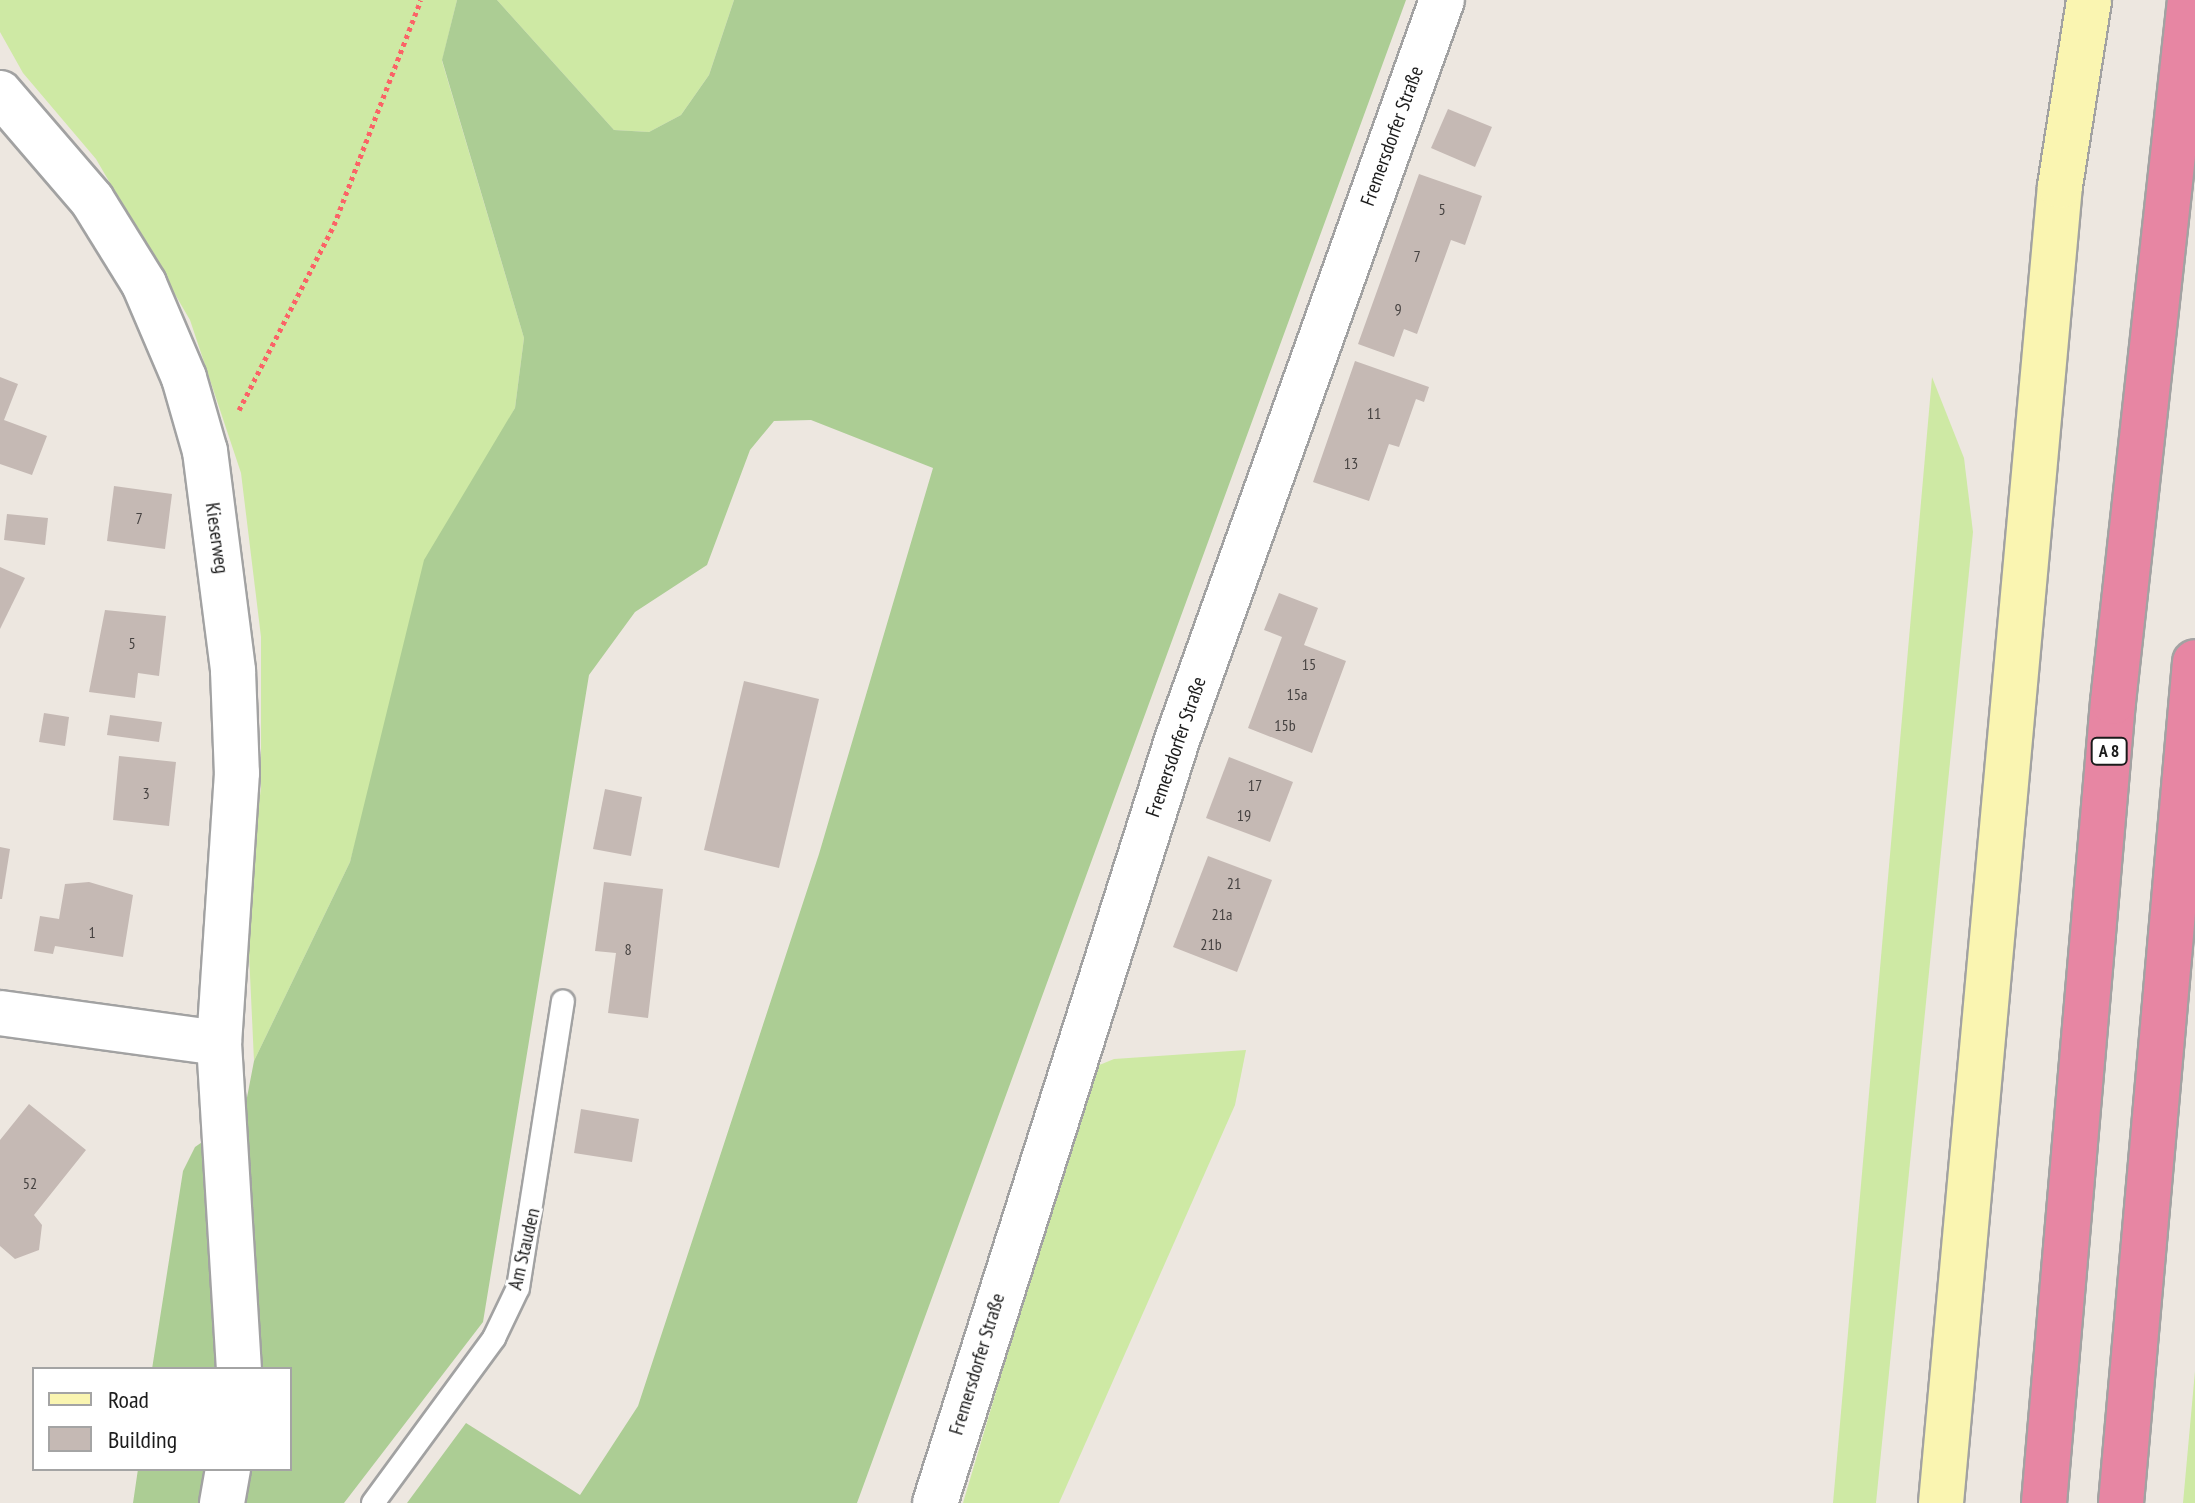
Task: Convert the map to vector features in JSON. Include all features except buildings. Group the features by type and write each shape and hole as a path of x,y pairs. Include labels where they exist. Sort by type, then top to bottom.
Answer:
{"highway":[{"name":"A 8","path":"2044,1503 2112,718 2190,0"},
{"path":"2121,1503 2195,662"}],"main road":[{"path":"1941,1503 2058,202 2089,0"}],"street":[{"name":"Fremersdorfer Straße","path":"935,1503 1177,740 1442,0"},
{"name":"Kieserweg","path":"0,93 92,200 144,284 184,378 205,451 233,671 237,773 219,1043"},
{"path":"1,1016 219,1043 239,1367"},
{"path":"222,1503 228,1471"}],"lane":[{"name":"Am Stauden","path":"373,1503 494,1338 518,1288 563,1002"}],"path":[{"path":"205,451 259,374 334,225 421,0"}],"green space":[{"path":"0,0 457,0 442,61 524,338 515,408 476,484 386,733 350,862 254,1061 247,910 261,787 261,637 241,473 190,320 96,159 23,73 0,32"},
{"path":"457,0 497,0 614,130 649,132 681,115 709,75 734,0 1406,0 857,1503 407,1503 466,1423 580,1495 638,1406 819,854 933,468 811,420 774,421 750,450 707,565 635,612 589,675 483,1322 344,1503 133,1503 138,1471 292,1471 292,1367 152,1367 183,1171 195,1147 244,1113 254,1061 350,862 424,560 515,408 524,338 442,60"},
{"path":"497,0 734,0 709,75 681,115 649,132 614,130"},
{"path":"1932,377 1964,458 1973,532 1876,1503 1833,1503"},
{"path":"1246,1050 1235,1105 1059,1503 963,1503 1092,1068 1114,1059"},
{"path":"2195,1371 2195,1503 2183,1503"}]}
